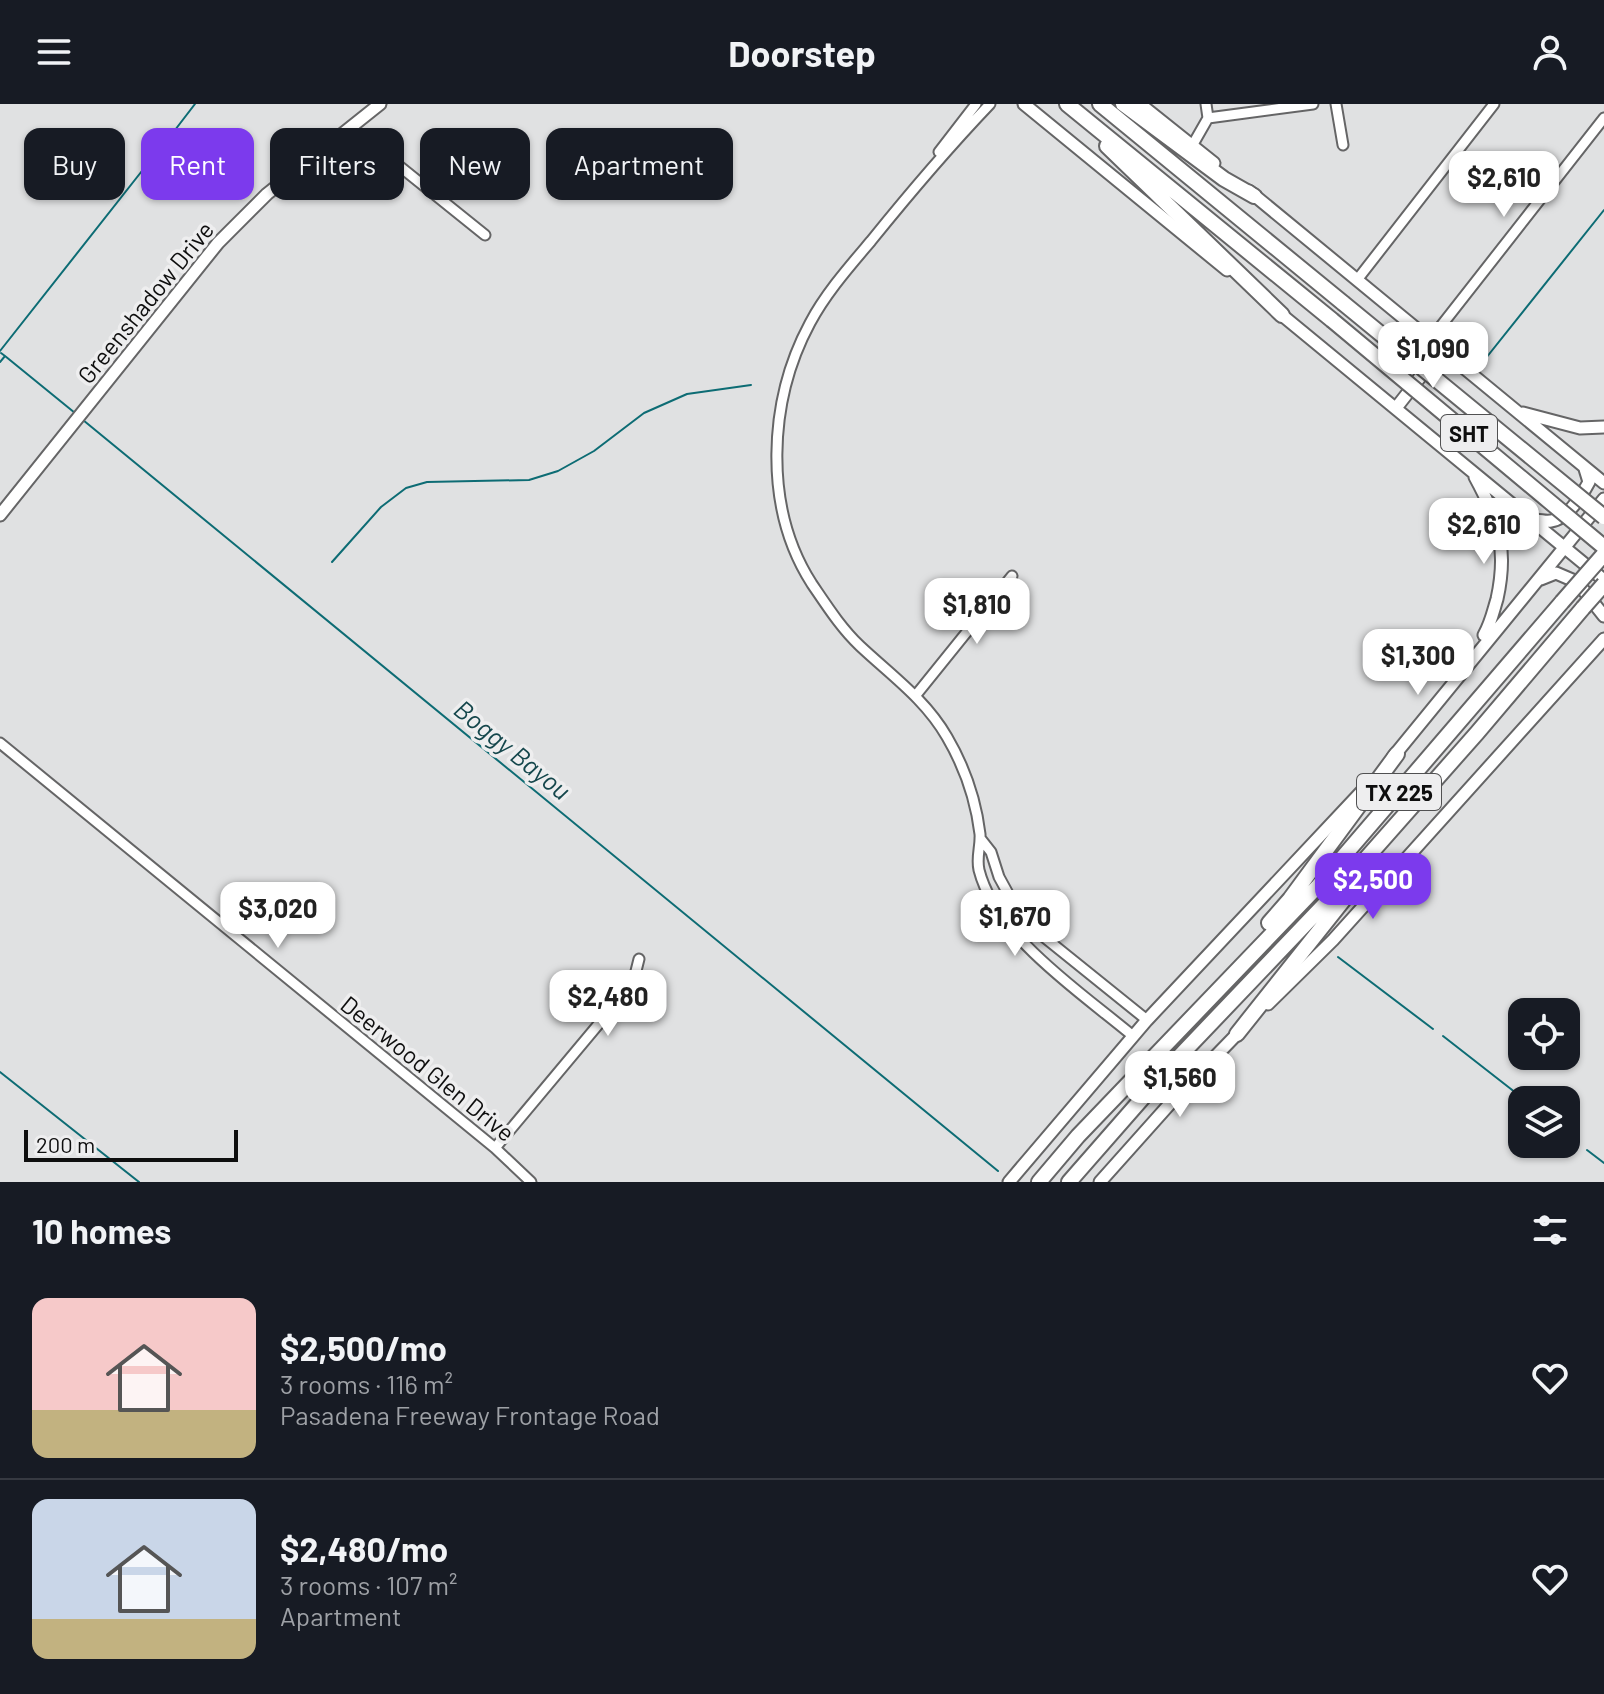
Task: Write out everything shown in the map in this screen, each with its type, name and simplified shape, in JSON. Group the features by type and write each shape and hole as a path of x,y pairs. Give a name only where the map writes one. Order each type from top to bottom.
{"highway":[{"path":"1066,104 1282,315"},
{"name":"SHT","path":"1066,104 1604,547"},
{"name":"SHT","path":"1100,104 1604,517"},
{"path":"1123,104 1224,179 1254,196"},
{"name":"TX 225","path":"1039,1182 1078,1136 1318,886 1604,554"},
{"name":"TX 225","path":"1069,1182 1175,1061 1340,888 1477,733 1604,582"},
{"path":"1237,1034 1477,733"},
{"path":"1230,976 1249,945 1290,899 1397,754"}],"main road":[{"name":"Greenshadow Drive","path":"352,128 380,104"},
{"path":"1024,104 1604,582"},
{"path":"1140,104 1604,483"},
{"name":"Greenshadow Drive","path":"0,515 218,243 270,192"},
{"path":"1396,408 1442,349"},
{"path":"1517,411 1580,428 1604,427"},
{"path":"1530,519 1550,522 1560,519 1580,498 1589,482 1584,466"},
{"path":"1469,663 1491,623 1501,578 1502,555 1499,531 1491,507 1471,470"},
{"path":"1009,1182 1147,1020 1397,754 1604,499"},
{"path":"1531,586 1553,574 1567,576 1586,590 1604,616"},
{"path":"1100,1182 1175,1098 1333,940 1602,642 1604,629"}],"street":[{"path":"976,104 835,284 805,332 785,386 779,421 777,454 785,516 792,543 810,580 834,616 853,638 916,695 946,735 971,794 980,838 977,860 983,883 996,908 1024,944 1133,1036"},
{"path":"899,206 990,104"},
{"path":"1192,146 1208,118 1206,104"},
{"path":"1208,118 1313,104"},
{"path":"1336,104 1343,145"},
{"path":"1357,280 1492,105"},
{"path":"1430,340 1604,118"},
{"path":"404,170 485,235"},
{"path":"916,695 1012,576"},
{"name":"Deerwood Glen Drive","path":"0,743 495,1148 531,1182"},
{"path":"980,838 991,852 999,877 1011,899 1037,932 1147,1020"},
{"path":"1024,944 1037,932"},
{"path":"495,1148 633,983 639,959"}],"waterway":[{"path":"177,128 195,104"},
{"path":"0,351 141,172"},
{"path":"1486,358 1604,210"},
{"name":"Boggy Bayou","path":"0,362 5,356 1,353"},
{"name":"Boggy Bayou","path":"5,356 75,413"},
{"path":"332,562 381,507 406,488 427,482 529,480 558,471 594,451 644,413 687,394 751,385"},
{"name":"Boggy Bayou","path":"83,420 998,1171"},
{"name":"Boggy Bayou","path":"1338,957 1433,1029"},
{"name":"Boggy Bayou","path":"1443,1036 1508,1087"},
{"path":"0,1072 139,1182"},
{"name":"Boggy Bayou","path":"1587,1150 1604,1163"}]}
